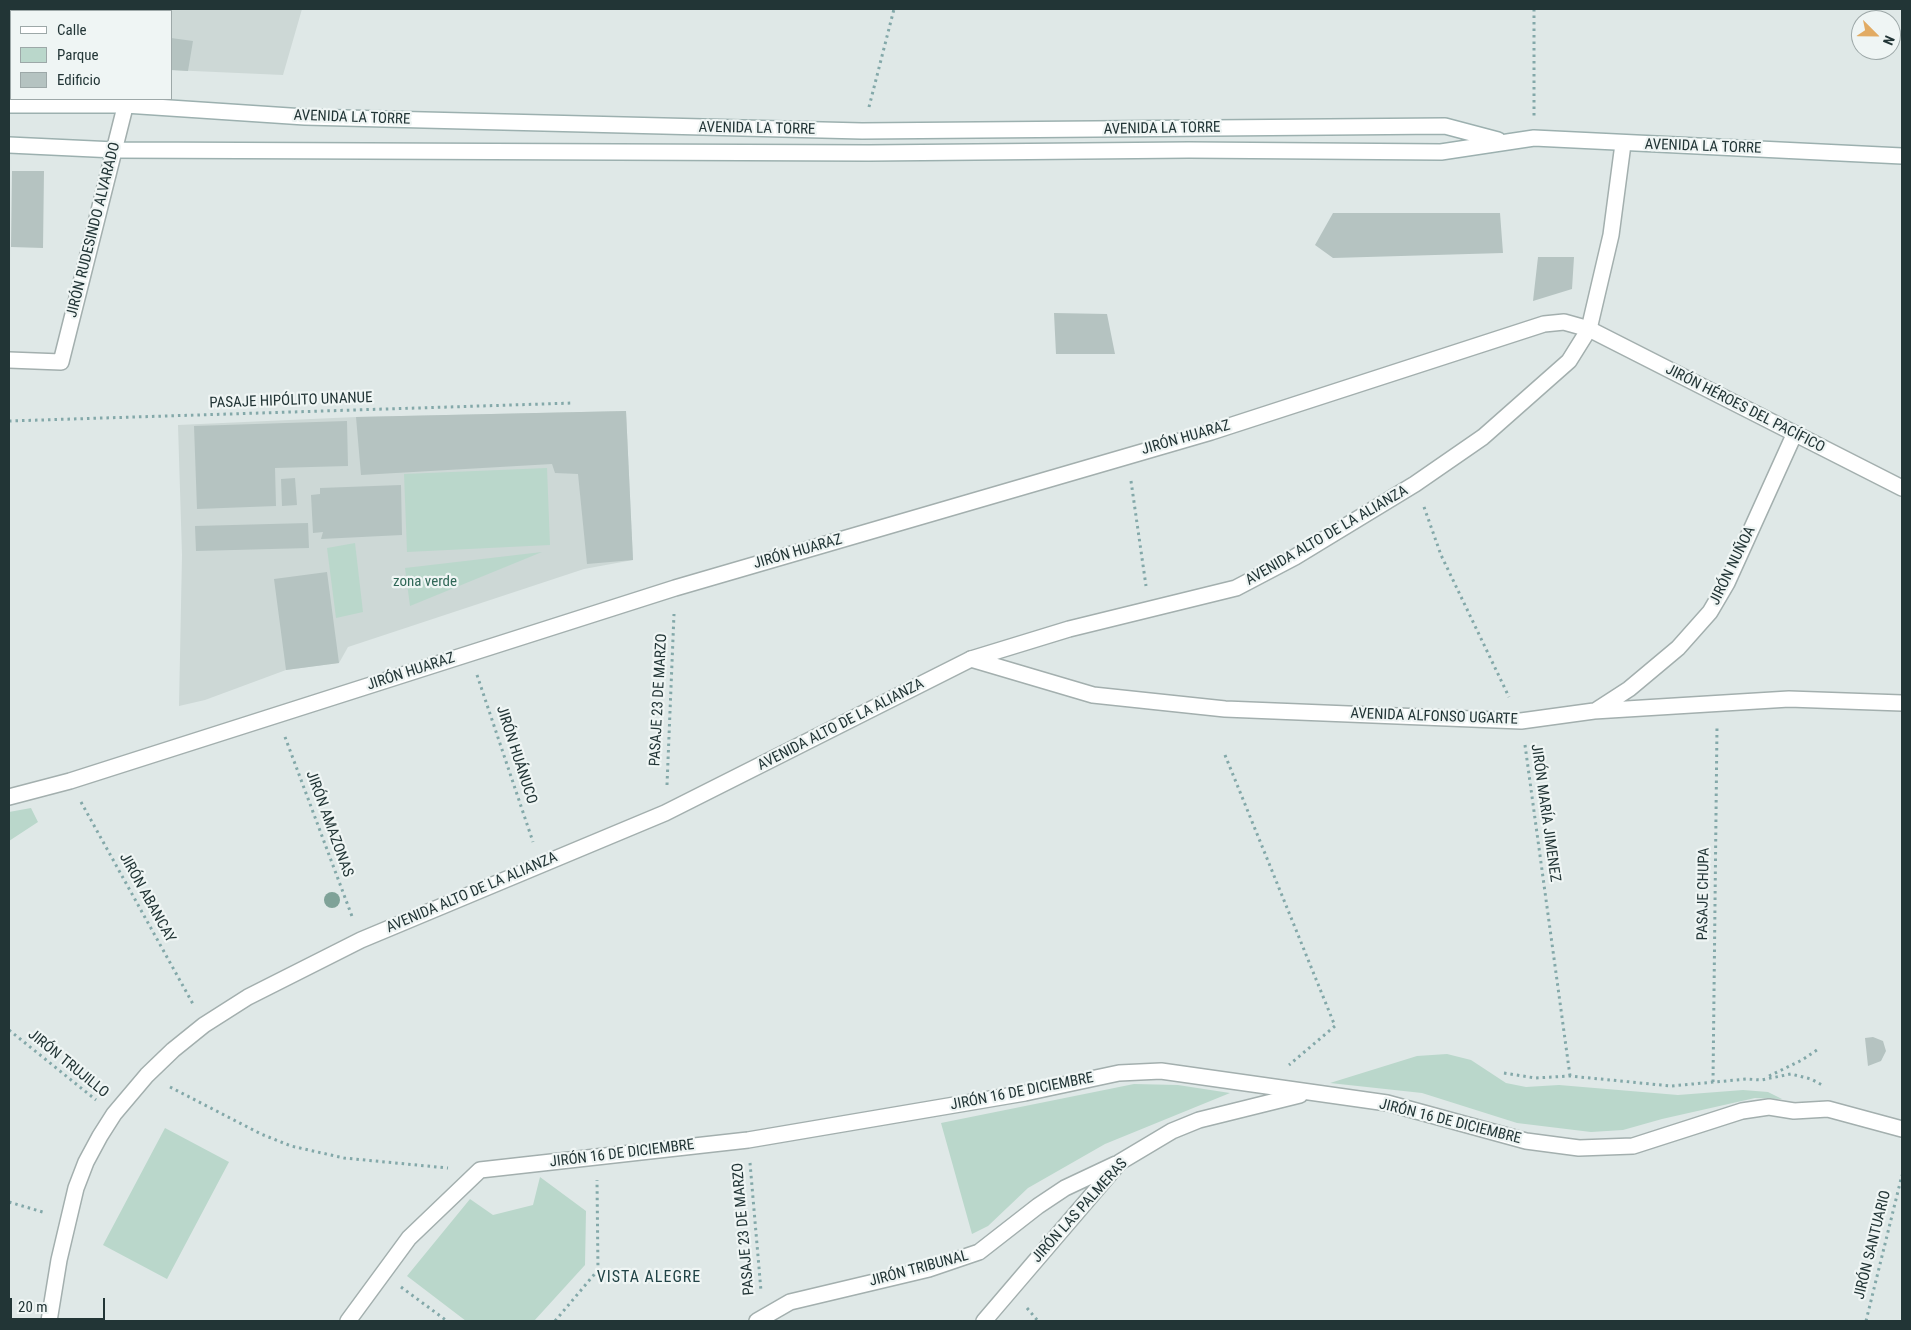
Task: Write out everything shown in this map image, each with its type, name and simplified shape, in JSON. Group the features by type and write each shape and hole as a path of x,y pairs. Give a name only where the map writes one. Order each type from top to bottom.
{"street":[{"name":"AVENIDA LA TORRE","path":"9,104 126,102 305,117 862,131 1445,126 1504,141"},
{"name":"JIRÓN RUDESINDO ALVARADO","path":"9,360 61,362 126,102"},
{"name":"AVENIDA LA TORRE","path":"9,145 114,150 849,153 1189,150 1441,152 1534,138 1622,144 1902,156"},
{"name":"AVENIDA ALTO DE LA ALIANZA","path":"49,1321 68,1220 86,1162 114,1114 147,1075 204,1025 248,997 361,940 665,813 971,659 1069,629 1236,588 1295,557 1416,484 1483,437 1569,360 1589,329 1611,235 1622,144"},
{"name":"JIRÓN HUARAZ","path":"9,796 70,782 675,588 1211,432 1521,330 1544,324 1564,322 1589,329"},
{"name":"JIRÓN HÉROES DEL PACÍFICO","path":"1589,329 1794,435 1902,488"},
{"name":"JIRÓN NUÑOA","path":"1594,711 1629,689 1678,648 1710,612 1727,583 1794,435"},
{"name":"AVENIDA ALFONSO UGARTE","path":"971,659 1093,696 1225,709 1521,720 1594,711 1717,706 1789,700 1902,703"},
{"name":"JIRÓN 16 DE DICIEMBRE","path":"480,1170 748,1140 1025,1093 1119,1073 1161,1071 1309,1094 1388,1103 1544,1145 1579,1148 1633,1146 1757,1108 1768,1107 1794,1111 1828,1110 1902,1128"},
{"name":"JIRÓN LAS PALMERAS","path":"984,1321 1120,1162 1172,1131 1199,1120 1309,1094"},
{"name":"JIRÓN TRIBUNAL","path":"760,1319 790,1302 929,1269 979,1252 1038,1206 1065,1188 1120,1162"},
{"path":"348,1321 382,1273 429,1216 480,1170"}],"path":[{"path":"862,131 894,9"},
{"path":"1534,9 1534,138"},
{"name":"PASAJE HIPÓLITO UNANUE","path":"9,421 574,403"},
{"path":"1128,455 1150,610"},
{"name":"JIRÓN MARÍA JIMENEZ","path":"1416,484 1441,556 1491,664 1521,720 1570,1076"},
{"name":"PASAJE 23 DE MARZO","path":"665,813 675,588"},
{"name":"JIRÓN HUÁNUCO","path":"470,653 540,864"},
{"name":"PASAJE CHUPA","path":"1713,1082 1717,706"},
{"name":"JIRÓN AMAZONAS","path":"277,715 361,940"},
{"path":"1226,755 1335,1026 1264,1086"},
{"name":"JIRÓN ABANCAY","path":"70,782 204,1025"},
{"name":"JIRÓN TRUJILLO","path":"9,1030 114,1114"},
{"path":"1761,1080 1802,1060 1820,1048"},
{"path":"1504,1073 1535,1078 1570,1076 1671,1086 1747,1078 1761,1080 1791,1074 1811,1079 1821,1084 1828,1110"},
{"path":"147,1075 261,1134 291,1146 344,1158 480,1170"},
{"name":"PASAJE 23 DE MARZO","path":"748,1140 760,1319"},
{"path":"555,1321 598,1270 596,1157"},
{"name":"JIRÓN SANTUARIO","path":"1866,1321 1902,1175"},
{"path":"9,1202 68,1220"},
{"path":"382,1273 447,1321"}],"shaded area":[{"path":"302,9 283,75 172,70 172,10 164,10"},
{"path":"626,411 633,560 584,569 348,647 339,663 286,670 205,700 179,706 182,555 178,425 356,417"}],"green space":[{"path":"547,468 550,545 407,552 404,474"},
{"path":"355,543 363,612 336,618 327,548"},
{"name":"zona verde","path":"542,552 410,606 405,568"},
{"path":"31,808 38,822 9,841 9,812"},
{"path":"1447,1054 1471,1060 1506,1083 1526,1087 1559,1085 1678,1095 1743,1090 1768,1092 1782,1099 1755,1098 1662,1119 1623,1130 1591,1132 1517,1123 1422,1093 1330,1083 1417,1056"},
{"path":"1134,1084 1178,1085 1230,1093 1105,1144 1028,1188 988,1226 972,1234 941,1123"},
{"path":"165,1128 229,1162 167,1279 103,1245"},
{"path":"540,1177 586,1211 585,1265 534,1321 466,1321 407,1276 470,1199 493,1215 533,1205"}],"building":[{"path":"172,38 193,41 188,71 172,70"},
{"path":"12,171 44,171 43,248 11,247"},
{"path":"1333,213 1500,213 1503,253 1333,258 1315,245"},
{"path":"1538,257 1574,257 1572,289 1533,301"},
{"path":"1054,313 1107,314 1115,354 1056,354"},
{"path":"626,411 633,560 587,564 578,474 555,473 552,464 361,475 356,417"},
{"path":"347,421 348,466 275,468 276,506 197,509 194,426"},
{"path":"295,478 297,505 282,506 281,479"},
{"path":"401,485 402,535 321,539 323,532 313,533 311,495 320,494 320,488"},
{"path":"308,523 309,548 196,551 195,526"},
{"path":"327,572 339,663 286,670 274,579"},
{"path":"1873,1037 1883,1041 1886,1051 1881,1061 1868,1066 1865,1038"}],"district":[{"name":"VISTA ALEGRE","path":"649,1278"}]}
